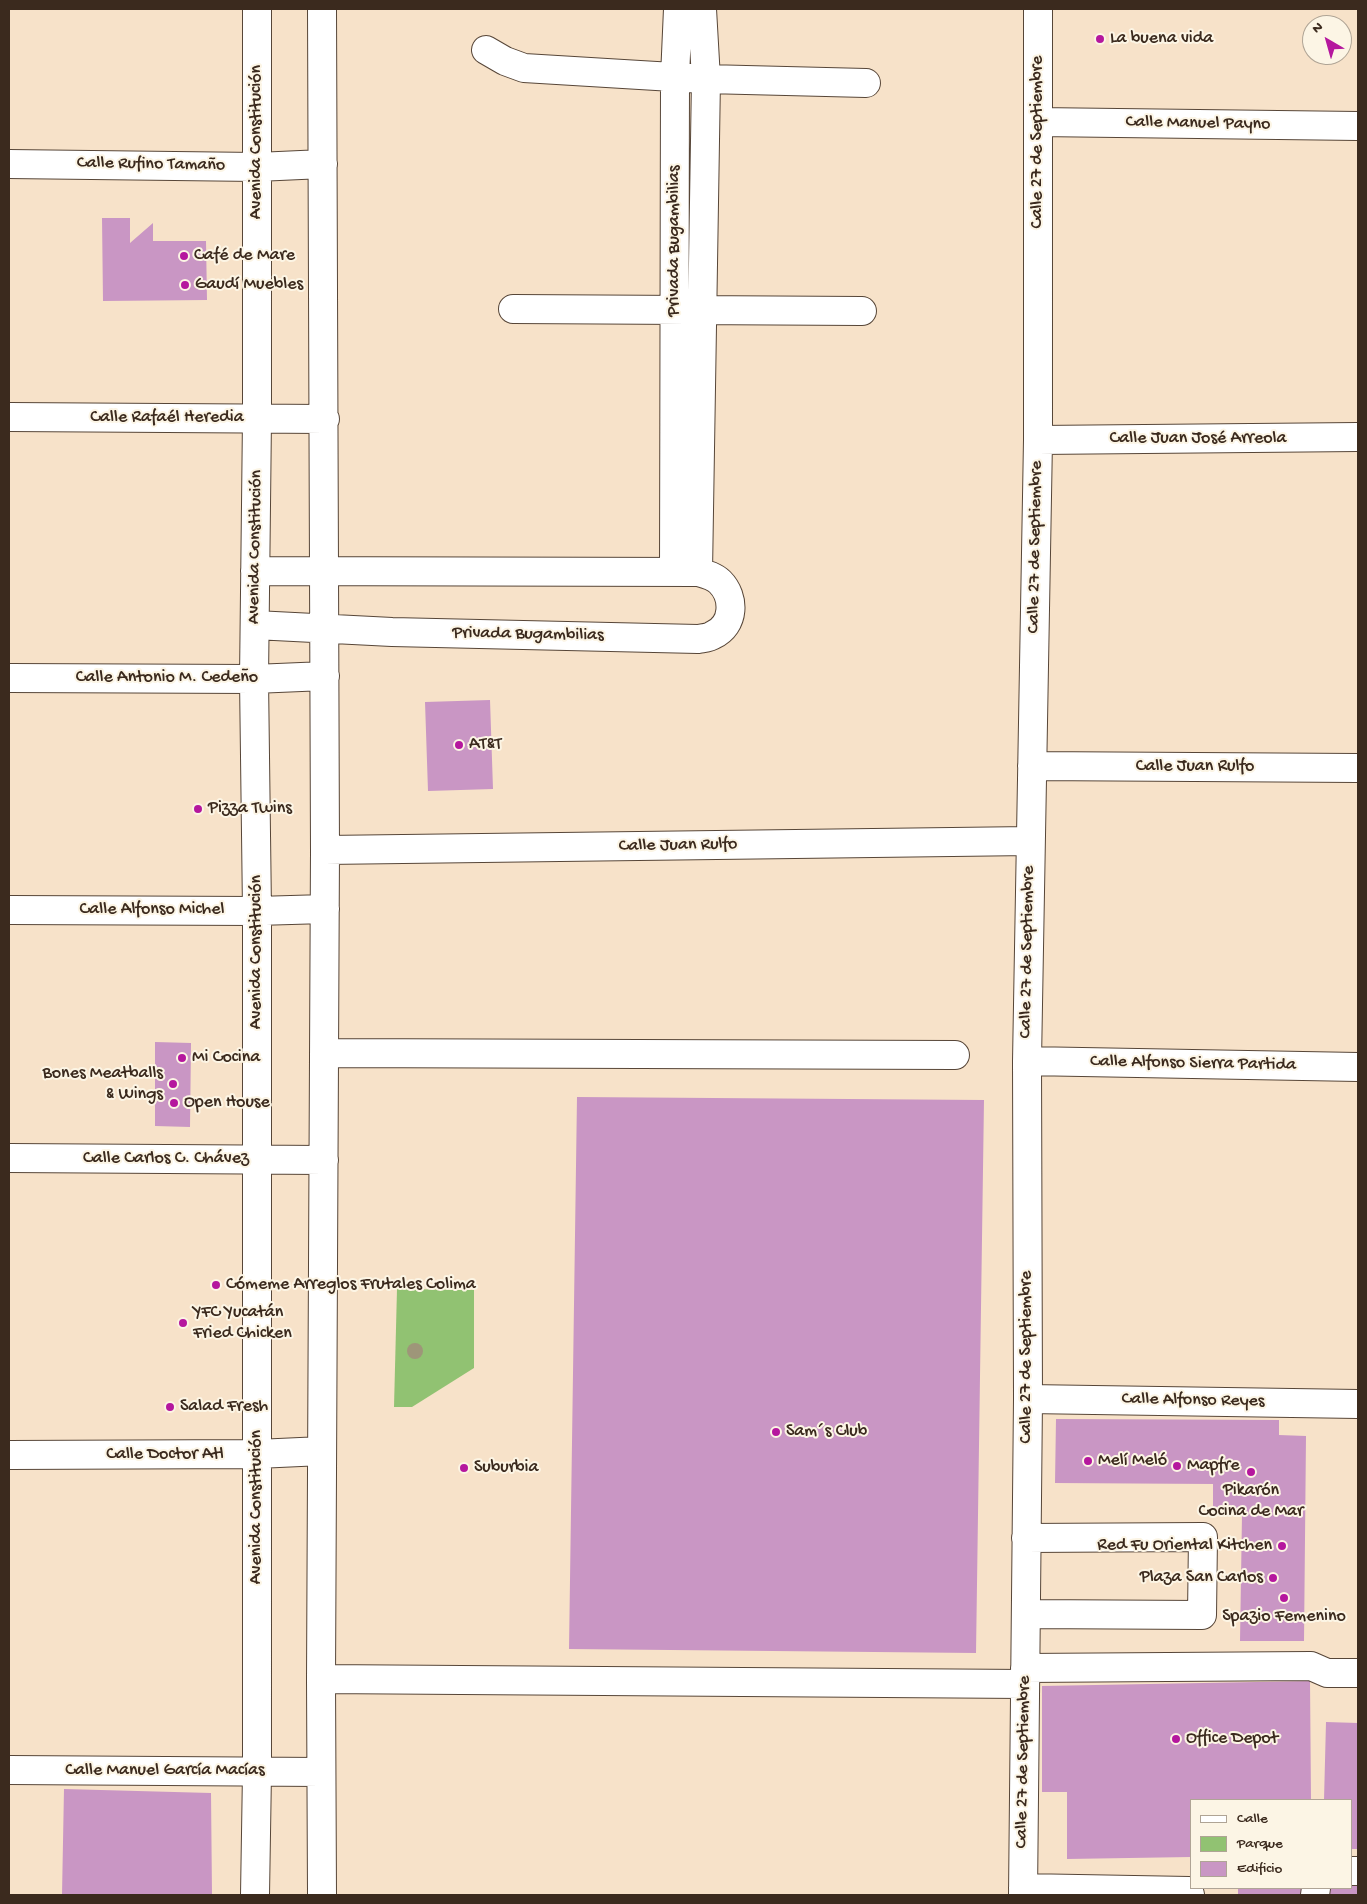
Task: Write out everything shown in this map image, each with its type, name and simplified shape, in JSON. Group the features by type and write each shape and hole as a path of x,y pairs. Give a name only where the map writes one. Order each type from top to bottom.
{"street":[{"name":"Avenida Constitución","path":"254,1895 257,1772 257,911 254,678 257,418 257,9"},
{"path":"322,9 326,571 324,676 326,850 321,1679 322,1895"},
{"name":"Privada Bugambilias","path":"678,9 675,77 675,309 688,473"},
{"name":"Privada Bugambilias","path":"686,571 688,473 703,310 706,80 702,9"},
{"name":"Calle 27 de Septiembre","path":"1023,1892 1028,1398 1027,1061 1038,440 1038,9"},
{"path":"486,50 505,61 524,68 706,80 866,83"},
{"name":"Calle Manuel Payno","path":"1038,122 1358,126"},
{"name":"Calle Rufino Tamaño","path":"9,164 257,167 323,164"},
{"path":"513,309 862,311"},
{"name":"Calle Rafaél Heredia","path":"9,418 325,419"},
{"name":"Calle Juan José Arreola","path":"1038,440 1358,437"},
{"name":"Privada Bugambilias","path":"255,570 686,571 718,580 728,591 731,610 728,620 722,629 713,636 698,640 392,632 255,625"},
{"name":"Calle Antonio M. Cedeño","path":"9,678 254,678 324,676"},
{"name":"Calle Juan Rulfo","path":"1032,766 1358,768"},
{"name":"Calle Juan Rulfo","path":"326,850 1030,841"},
{"name":"Calle Alfonso Michel","path":"9,910 257,911 325,909"},
{"path":"325,1053 955,1055"},
{"name":"Calle Alfonso Sierra Partida","path":"1027,1061 1358,1067"},
{"name":"Calle Carlos C. Chávez","path":"9,1158 324,1160"},
{"name":"Calle Alfonso Reyes","path":"1028,1398 1358,1404"},
{"name":"Calle Doctor Atl","path":"9,1455 257,1454 322,1451"},
{"path":"1026,1538 1203,1537 1202,1615 1026,1614"},
{"path":"321,1679 1025,1676 1311,1666 1327,1672 1358,1673"},
{"name":"Calle Manuel García Macías","path":"9,1770 321,1772"},
{"path":"1023,1892 1190,1891 1190,1895"}],"green space":[{"path":"397,1289 474,1290 474,1368 412,1407 394,1407"}],"building":[{"path":"102,218 130,218 130,243 153,223 153,241 206,241 207,300 103,301"},
{"name":"AT&T","path":"490,700 493,789 428,791 425,702"},
{"path":"155,1042 191,1043 190,1127 155,1126"},
{"name":"Sam´s Club","path":"577,1097 984,1100 976,1653 569,1649"},
{"name":"Plaza San Carlos","path":"1056,1419 1279,1420 1279,1435 1306,1436 1304,1641 1240,1641 1242,1515 1213,1515 1213,1484 1055,1483"},
{"name":"Office Depot","path":"1310,1681 1311,1799 1190,1799 1190,1857 1067,1859 1067,1792 1042,1792 1042,1686"},
{"path":"1326,1722 1358,1723 1358,1849 1352,1849 1352,1799 1324,1799"},
{"path":"64,1789 211,1793 212,1895 62,1895"},
{"path":"1352,1882 1358,1882 1358,1895 1326,1895 1326,1889 1352,1889"},
{"path":"1238,1889 1307,1889 1307,1895 1238,1895"}],"place":[{"name":"La buena vida","path":"1100,39"},
{"name":"Café de Mare","path":"184,256"},
{"name":"Gaudí Muebles","path":"185,285"},
{"name":"AT&T","path":"459,745"},
{"name":"Pizza Twins","path":"198,809"},
{"name":"Mi Cocina","path":"182,1058"},
{"name":"Bones Meatballs & Wings","path":"173,1084"},
{"name":"Open House","path":"174,1103"},
{"name":"Cómeme Arreglos Frutales Colima","path":"216,1285"},
{"name":"YFC Yucatán Fried Chicken","path":"183,1323"},
{"name":"Salad Fresh","path":"170,1407"},
{"name":"Sam´s Club","path":"776,1432"},
{"name":"Melí Meló","path":"1088,1461"},
{"name":"Mapfre","path":"1177,1466"},
{"name":"Suburbia","path":"464,1468"},
{"name":"Pikarón Cocina de Mar","path":"1251,1472"},
{"name":"Red Fu Oriental Kitchen","path":"1282,1546"},
{"name":"Plaza San Carlos","path":"1273,1578"},
{"name":"Spazio Femenino","path":"1284,1598"},
{"name":"Office Depot","path":"1176,1739"}]}
